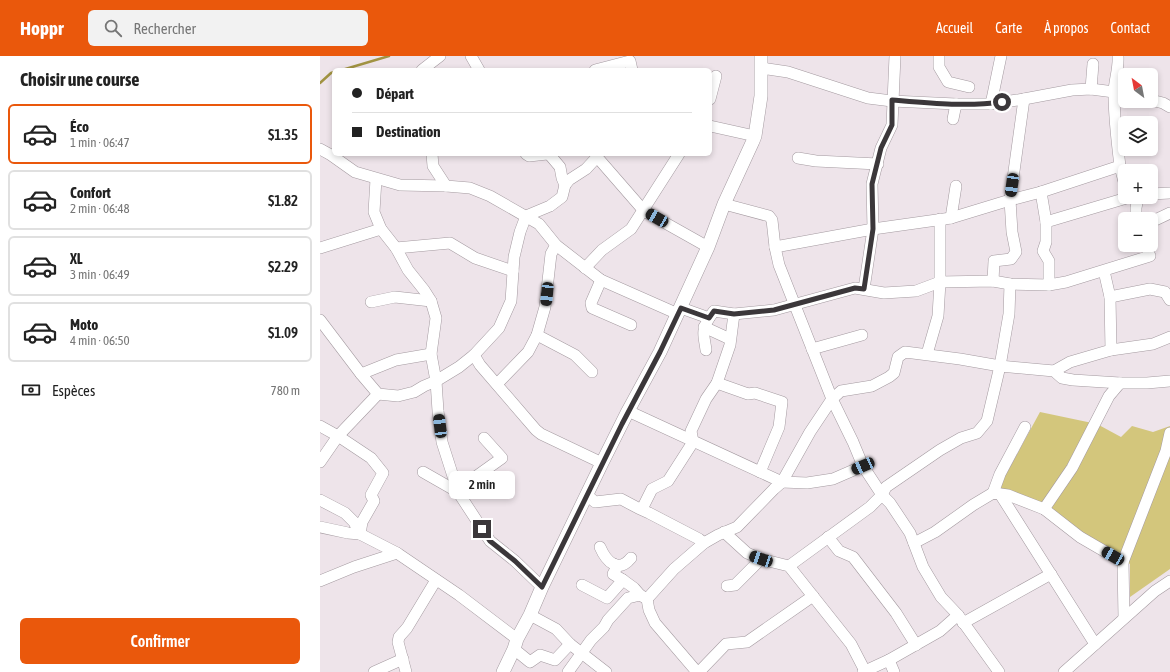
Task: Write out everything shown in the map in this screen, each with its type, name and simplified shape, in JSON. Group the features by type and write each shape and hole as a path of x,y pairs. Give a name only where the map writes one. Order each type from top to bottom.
{"main road":[{"path":"503,672 542,587 628,411 660,352 708,247 724,204 755,136 761,96 761,62"}],"street":[{"path":"425,68 440,56"},
{"path":"471,56 478,68"},
{"path":"864,289 873,229 872,184 881,148 892,125 895,56"},
{"path":"939,56 939,67 948,82 969,87"},
{"path":"991,104 1001,56"},
{"path":"1118,56 1119,68"},
{"path":"761,62 868,98 956,104 991,104 1072,90 1091,89 1118,93"},
{"path":"1091,89 1093,64"},
{"path":"609,68 631,65"},
{"path":"712,91 716,76"},
{"path":"993,281 994,260 1011,259 1016,252 1012,232 1010,200 1024,99"},
{"path":"1158,102 1170,107"},
{"path":"953,119 956,104"},
{"path":"1118,107 1115,127 1120,164"},
{"path":"712,126 755,136"},
{"path":"320,149 332,152"},
{"path":"337,156 355,172 400,186 446,186 470,188 490,196 539,224 556,245 601,280 706,322 730,339"},
{"path":"432,156 433,166 446,186"},
{"path":"550,156 560,166 565,185"},
{"path":"320,320 360,374 378,394 398,396 414,392 436,381 459,367 474,355 500,328 511,301 514,257 520,232 526,216 550,206 562,197 565,185 569,180 586,169 596,156"},
{"path":"598,156 644,211 708,247"},
{"path":"585,268 602,250 631,229 644,211 678,156"},
{"path":"798,158 816,161 878,164"},
{"path":"775,247 873,229 946,218 1041,192 1118,167"},
{"path":"376,179 374,212 381,229 396,248 408,270 431,301 436,318 431,354 436,381 442,442 458,492 490,541 515,561 542,587"},
{"path":"927,354 938,316 946,218 956,186"},
{"path":"1041,192 1046,222 1046,242 1043,251 1048,261 1049,285"},
{"path":"1158,194 1170,193"},
{"path":"1046,222 1118,201"},
{"path":"724,204 769,216 772,220 775,247 779,264 832,399 863,466 910,533 923,567 941,597 961,619 999,672"},
{"path":"1158,219 1170,213"},
{"path":"320,248 381,229"},
{"path":"396,248 450,243 474,258 513,271"},
{"path":"497,384 528,352 537,335 545,307 551,254 556,245"},
{"path":"706,350 703,333 706,322 714,311 734,314 774,310 855,288 884,293 916,291 940,282 993,281 1010,284 1049,285 1066,282 1150,256 1148,252"},
{"path":"1104,271 1110,297 1110,350"},
{"path":"601,280 591,304 592,308 631,325"},
{"path":"789,566 870,507 882,495 886,487 940,450 961,438 977,433 987,420 1000,366 1008,314 1010,284"},
{"path":"1110,297 1150,289 1165,292 1170,300"},
{"path":"371,302 395,298 431,301"},
{"path":"642,509 652,489 668,481 693,442 691,431 706,399 717,383 730,345 734,314"},
{"path":"537,335 575,355 592,372"},
{"path":"812,349 862,335"},
{"path":"568,672 591,640 628,598 644,597 704,543 737,527 782,482 810,432 832,399 841,391 872,386 889,377 894,373 898,357 905,352 927,354 1000,366 1054,371 1070,362 1110,350 1154,344 1170,337"},
{"path":"360,374 396,360 431,354"},
{"path":"474,355 480,365 536,430 541,434 602,464"},
{"path":"1054,371 1062,378 1073,380 1120,383 1170,381"},
{"path":"717,383 748,394 755,393 782,402 780,427 760,472"},
{"path":"1044,510 1072,468 1110,396 1120,383"},
{"path":"320,462 338,436 378,394"},
{"path":"628,411 782,482 807,483 833,479 863,466"},
{"path":"320,426 338,436 370,458 382,473 371,496 374,501 362,522 360,534"},
{"path":"1025,427 1000,474 996,493 1096,644"},
{"path":"1124,618 1123,562 1166,451 1170,433"},
{"path":"458,492 467,483 502,458 484,438"},
{"path":"423,472 458,492"},
{"path":"914,543 935,532 973,505 996,493 1021,500 1044,510 1080,537 1123,562"},
{"path":"587,495 595,502 621,499 704,543"},
{"path":"320,500 345,513 354,522 360,534"},
{"path":"320,527 360,534 397,553 459,595 515,644 530,662 540,655 555,660 570,644"},
{"path":"724,532 747,553 761,559 789,566 851,644 864,672 916,646 961,619 1051,574"},
{"path":"828,537 839,551 853,557 896,613 916,646"},
{"path":"600,547 603,555 608,561 614,564 624,564 631,558"},
{"path":"320,581 354,567 397,553"},
{"path":"727,586 735,585 761,559"},
{"path":"614,564 617,567 613,574 634,588 644,597 655,623 698,672 726,644 747,642 813,596"},
{"path":"406,672 398,642 399,637 407,628 436,580"},
{"path":"582,585 607,598 623,580"},
{"path":"1064,672 1124,618 1170,581"},
{"path":"530,615 556,629 570,644 606,672"},
{"path":"374,672 403,659"},
{"path":"889,660 894,672"}],"shaded area":[{"path":"1040,412 1097,424 1121,437 1132,426 1153,432 1170,426 1170,569 1130,597 1130,564 1043,509 997,491"}],"waterway":[{"path":"349,68 389,56"},
{"path":"320,83 332,73"}],"route":[{"path":"482,529 490,541 515,561 542,587 628,411 660,352 681,308 709,318 714,311 734,314 774,310 855,288 864,289 873,229 872,184 881,148 892,125 892,100 956,104 991,104 1002,102"}]}
